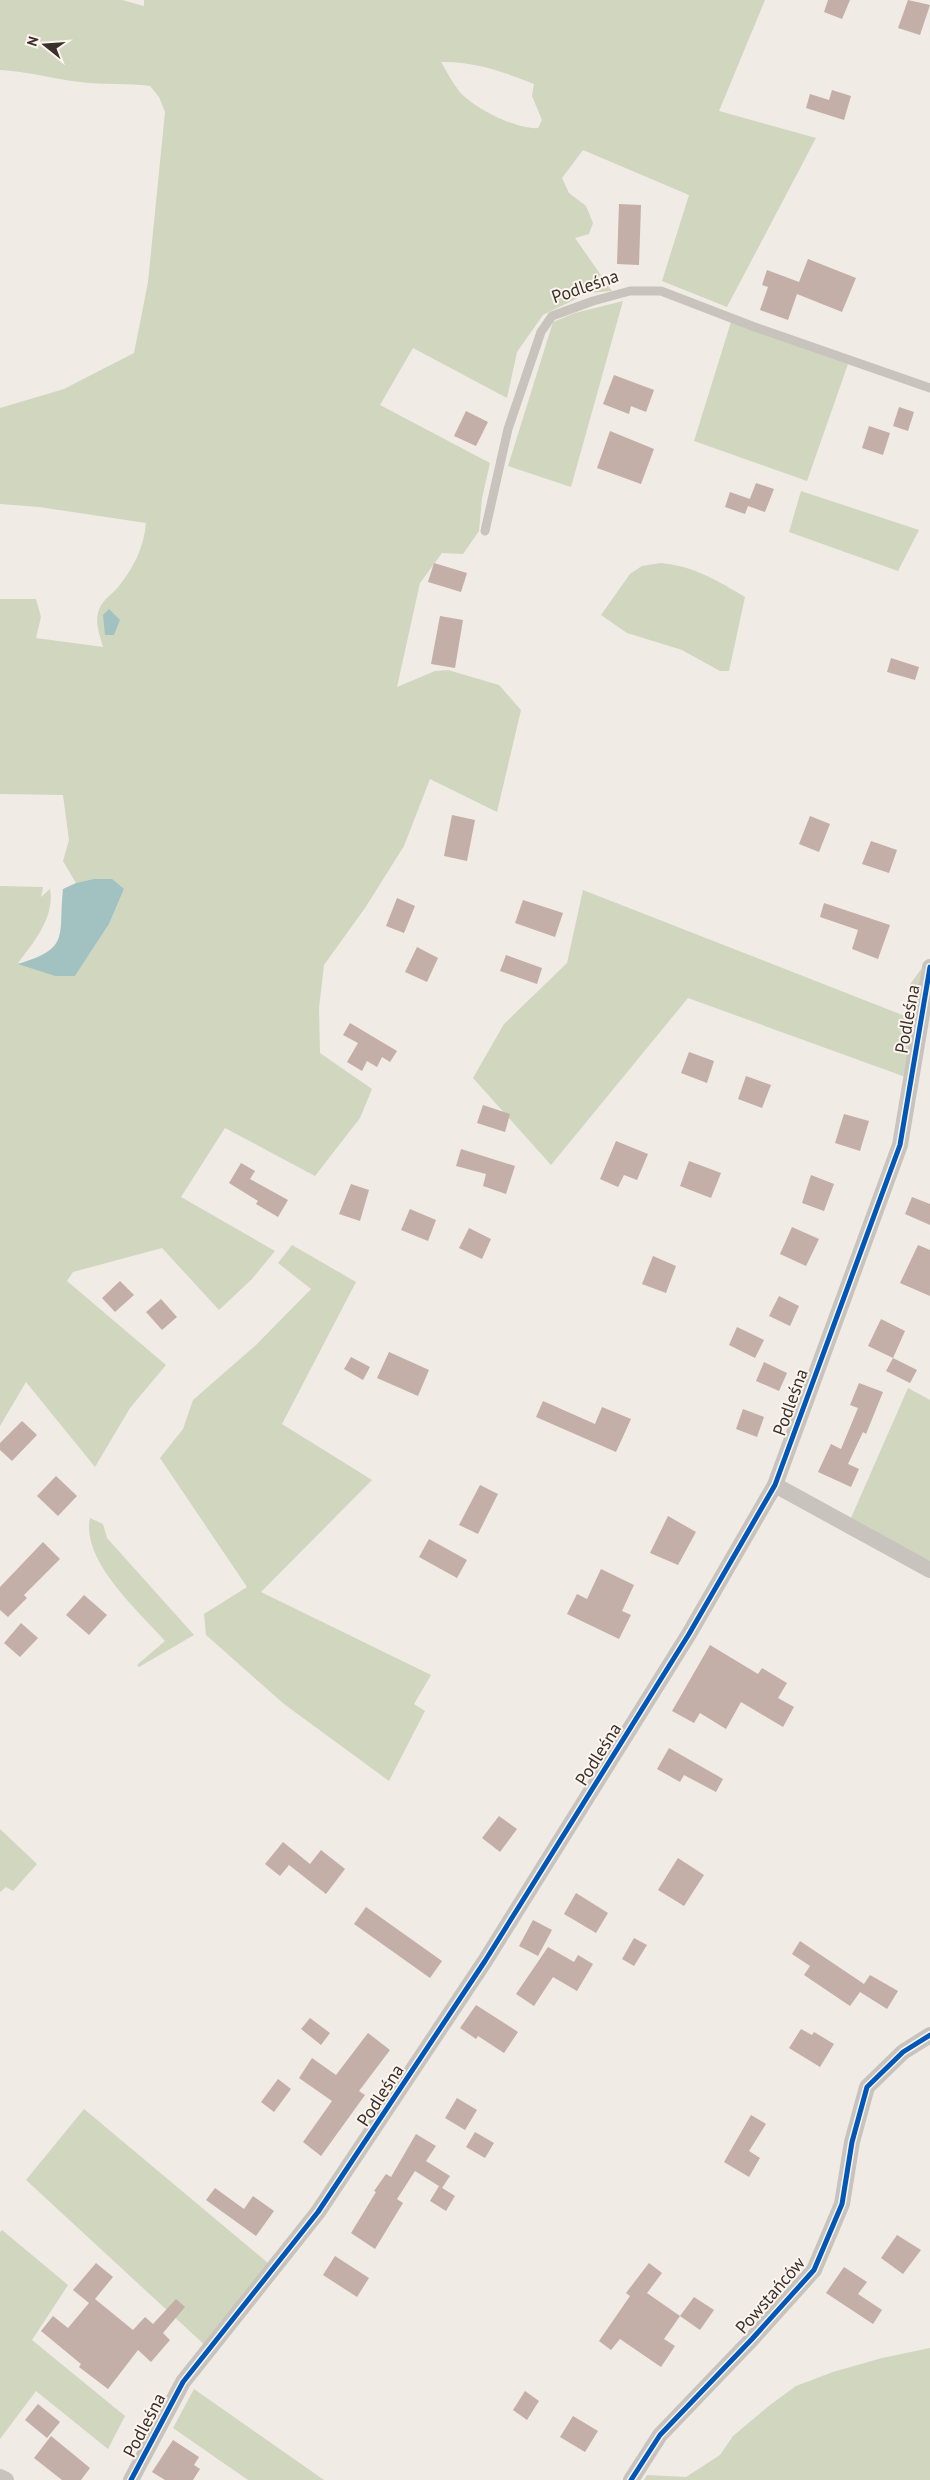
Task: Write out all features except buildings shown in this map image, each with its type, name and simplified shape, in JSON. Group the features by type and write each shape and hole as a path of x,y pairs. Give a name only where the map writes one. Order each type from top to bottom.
{"street":[{"name":"Podleśna","path":"131,2480 183,2382 318,2212 485,1960 689,1634 774,1485 900,1145 930,967"},
{"path":"774,1485 930,1570"},
{"name":"Powstańców","path":"631,2480 660,2435 752,2339 814,2270 842,2204 852,2142 867,2087 903,2052 930,2035"},
{"path":"0,2476 6,2480"}],"lane":[{"name":"Podleśna","path":"484,531 508,429 541,332 552,316 593,301 630,290 661,291 752,326 930,388"}],"green space":[{"path":"0,0 122,0 144,6 144,0 765,0 719,111 816,138 727,307 662,281 689,195 583,150 562,178 569,193 586,206 593,223 589,234 575,238 612,291 588,293 543,315 517,352 507,398 413,348 380,405 490,463 482,498 479,531 463,554 442,553 420,583 397,687 435,671 448,670 499,685 521,710 497,812 430,779 404,846 365,908 324,965 319,1008 320,1053 372,1089 360,1118 315,1176 225,1128 181,1197 275,1251 252,1279 219,1310 162,1248 73,1272 67,1281 166,1365 130,1408 95,1467 26,1382 0,1426 0,886 43,887 41,897 50,889 49,909 42,929 18,963 56,976 75,976 109,924 124,889 93,879 76,883 63,861 69,840 63,795 0,794 0,599 36,599 41,617 36,638 103,647 97,626 99,608 119,586 134,564 141,548 146,523 39,507 0,504 0,408 64,389 134,353 148,282 165,112 159,97 150,86 80,82 0,70","holes":["441,62 489,68 534,84 532,96 542,120 538,128 529,128 507,122 485,111 466,98 456,88"]},
{"path":"623,301 571,487 508,466 553,322 575,313"},
{"path":"731,322 848,364 807,481 694,441"},
{"path":"801,491 919,530 898,571 789,532"},
{"path":"661,563 695,571 745,597 729,671 720,671 682,650 627,633 601,615 630,574 642,566"},
{"path":"583,890 905,1016 909,986 921,969 920,1025 911,1079 688,998 551,1165 473,1078 504,1024 567,963"},
{"path":"292,1245 356,1282 282,1424 372,1480 261,1592 431,1675 414,1704 425,1711 389,1781 284,1704 206,1635 204,1614 247,1587 160,1458 183,1429 193,1400 256,1345 311,1289 278,1263"},
{"path":"908,1388 930,1400 930,1569 851,1518"},
{"path":"90,1518 103,1524 107,1538 194,1635 139,1667 137,1665 165,1641 127,1600 103,1568 94,1551 90,1534"},
{"path":"0,1829 37,1864 13,1891 6,1887 0,1892"},
{"path":"84,2109 274,2268 209,2349 26,2180"},
{"path":"2,2230 68,2285 32,2340 125,2416 108,2449 36,2391 0,2439 0,2232"},
{"path":"930,2348 930,2480 644,2480 647,2475 686,2477 720,2455 733,2436 796,2386 833,2372 882,2358"},
{"path":"194,2389 324,2480 248,2480 173,2428"}],"water":[{"path":"109,609 120,620 114,635 105,635 103,615"},
{"path":"93,879 112,879 124,889 109,924 75,976 55,976 18,964 47,952 54,946 61,930 63,889 76,883"}],"cycle path":[{"path":"131,2480 183,2382 318,2212 485,1961 689,1634 775,1485 900,1145 930,967"},
{"path":"631,2480 660,2435 752,2339 814,2270 842,2204 852,2142 867,2087 903,2052 930,2035"}]}
